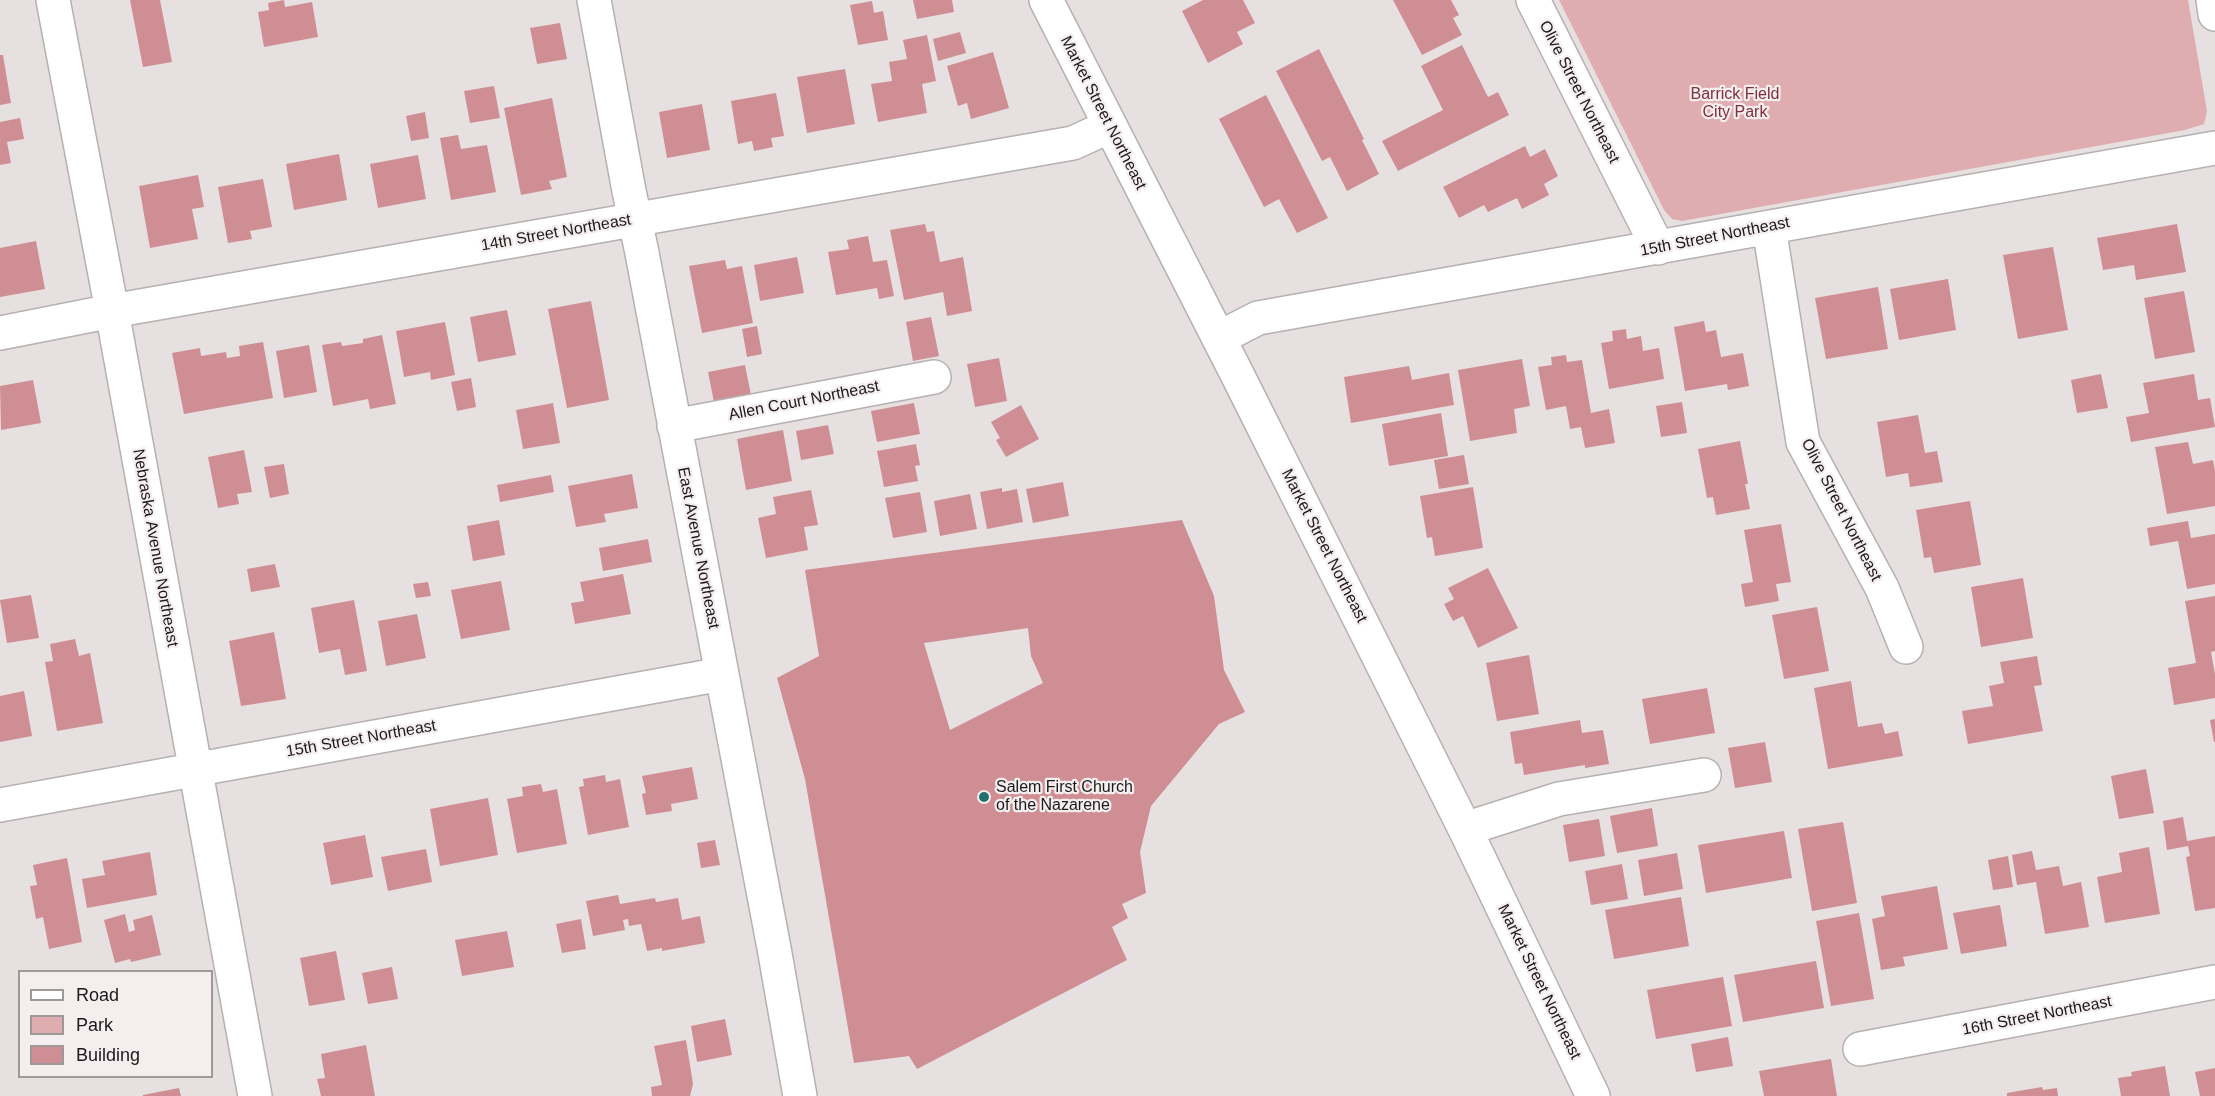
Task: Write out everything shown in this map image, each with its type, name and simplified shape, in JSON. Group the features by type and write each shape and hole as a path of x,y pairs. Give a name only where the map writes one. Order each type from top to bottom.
{"street":[{"name":"Nebraska Avenue Northeast","path":"53,0 255,1096"},
{"name":"East Avenue Northeast","path":"594,0 772,937 800,1096"},
{"name":"Market Street Northeast","path":"1046,0 1466,829 1589,1095"},
{"name":"Olive Street Northeast","path":"1533,0 1658,248"},
{"path":"2212,0 2215,14"},
{"name":"14th Street Northeast","path":"0,333 112,311 1073,143 1110,126"},
{"name":"15th Street Northeast","path":"1219,338 1258,318 2215,148"},
{"name":"Olive Street Northeast","path":"1769,227 1803,442 1882,588 1906,647"},
{"name":"Allen Court Northeast","path":"674,426 934,377"},
{"name":"15th Street Northeast","path":"0,805 722,674"},
{"path":"1466,829 1559,799 1704,775"},
{"name":"16th Street Northeast","path":"1860,1049 2215,982"}],"green space":[{"name":"Barrick Field City Park","path":"1559,0 2188,0 2207,111 2204,124 2185,130 1682,221 1672,219 1664,210"}],"building":[{"path":"130,0 160,0 172,62 143,67"},
{"path":"284,0 285,7 312,2 318,37 264,47 258,12 269,10 268,3"},
{"path":"913,0 952,0 954,12 917,19"},
{"path":"1203,0 1243,0 1255,23 1237,32 1243,44 1208,63 1182,11"},
{"path":"1393,0 1451,0 1459,15 1453,18 1462,35 1422,55"},
{"path":"872,1 874,13 883,11 888,40 858,45 850,5"},
{"path":"560,23 567,59 537,64 530,28"},
{"path":"960,32 966,53 938,61 933,39"},
{"path":"927,35 936,81 922,84 927,113 878,122 871,84 892,81 889,62 907,59 903,40"},
{"path":"1462,45 1488,97 1498,92 1509,115 1398,171 1382,141 1443,110 1421,66"},
{"path":"1319,49 1379,174 1347,191 1330,157 1322,161 1276,71"},
{"path":"993,52 1009,108 971,119 967,103 958,106 947,66"},
{"path":"0,55 3,55 11,103 0,105"},
{"path":"845,69 855,124 807,133 797,77"},
{"path":"494,86 500,118 470,123 464,91"},
{"path":"776,93 784,136 771,138 773,147 754,151 752,141 738,144 731,101"},
{"path":"1266,95 1328,218 1297,233 1279,199 1264,207 1219,119"},
{"path":"552,98 567,177 549,181 552,189 521,195 504,108"},
{"path":"702,104 710,150 667,158 659,112"},
{"path":"425,112 429,138 411,141 406,116"},
{"path":"20,118 24,139 7,142 11,163 0,165 0,122"},
{"path":"458,135 461,149 487,145 496,192 451,200 440,138"},
{"path":"1525,146 1530,157 1545,149 1558,176 1544,184 1549,195 1522,209 1517,198 1488,212 1484,205 1459,218 1443,187"},
{"path":"339,154 347,200 294,210 286,164"},
{"path":"418,155 426,199 378,208 370,164"},
{"path":"198,175 204,207 192,209 198,239 150,248 139,186"},
{"path":"263,179 272,227 250,231 252,239 228,243 218,187"},
{"path":"925,224 927,232 934,231 940,262 963,257 972,311 947,316 943,292 904,300 890,230"},
{"path":"2177,224 2186,272 2136,280 2134,265 2103,270 2097,238"},
{"path":"868,236 873,262 887,260 894,296 879,299 877,288 836,295 828,252 849,249 847,240"},
{"path":"36,241 45,289 0,297 0,248"},
{"path":"2053,247 2068,330 2018,339 2003,255"},
{"path":"797,257 804,293 760,301 754,265"},
{"path":"725,260 727,269 742,266 753,323 702,333 689,266"},
{"path":"1948,279 1956,330 1899,340 1890,289"},
{"path":"1878,287 1888,349 1826,359 1815,298"},
{"path":"2184,291 2195,352 2155,359 2144,298"},
{"path":"591,301 609,400 567,408 548,309"},
{"path":"507,310 516,355 478,362 470,317"},
{"path":"931,317 939,356 913,361 906,322"},
{"path":"1704,321 1706,332 1716,330 1721,357 1743,353 1749,386 1728,390 1727,384 1685,391 1674,327"},
{"path":"445,322 455,375 431,380 430,372 404,377 396,331"},
{"path":"757,326 762,354 747,357 742,329"},
{"path":"1626,329 1627,339 1641,336 1643,351 1659,348 1664,379 1609,389 1601,343 1613,341 1612,331"},
{"path":"382,335 396,404 370,409 368,399 333,406 322,345 341,342 342,346 363,343 363,339"},
{"path":"263,342 273,398 184,414 172,353 200,348 201,356 226,352 227,358 240,356 239,346"},
{"path":"309,345 317,392 284,398 276,351"},
{"path":"1566,355 1567,362 1582,360 1591,413 1609,409 1615,443 1585,448 1581,427 1570,429 1566,406 1546,410 1538,367 1552,365 1551,357"},
{"path":"999,358 1007,401 975,407 967,364"},
{"path":"1522,359 1530,406 1514,409 1517,433 1470,441 1458,370"},
{"path":"745,365 751,395 714,402 708,372"},
{"path":"1409,366 1412,380 1449,373 1454,405 1351,423 1344,377"},
{"path":"2101,374 2108,408 2077,413 2071,380"},
{"path":"2194,374 2198,400 2210,398 2215,427 2131,442 2126,417 2149,413 2143,383"},
{"path":"471,378 476,407 457,411 451,382"},
{"path":"33,380 41,423 1,430 0,386"},
{"path":"1682,402 1687,433 1661,437 1656,406"},
{"path":"553,403 560,443 523,449 516,410"},
{"path":"914,403 920,434 877,442 871,411"},
{"path":"1021,405 1039,439 1006,457 996,440 1000,438 991,422"},
{"path":"1441,413 1448,456 1389,466 1382,424"},
{"path":"1918,415 1925,453 1937,451 1943,482 1910,487 1908,473 1886,477 1877,422"},
{"path":"828,425 834,454 801,460 796,431"},
{"path":"783,430 792,481 746,490 737,439"},
{"path":"1740,441 1750,509 1716,515 1713,497 1707,498 1698,449"},
{"path":"2188,442 2193,464 2213,460 2215,506 2167,514 2155,447"},
{"path":"916,444 920,465 915,466 918,481 884,487 877,451"},
{"path":"244,450 252,492 237,494 239,504 218,508 208,457"},
{"path":"1464,455 1469,484 1439,489 1434,460"},
{"path":"284,464 289,494 270,498 264,467"},
{"path":"632,474 638,508 604,514 606,522 576,527 568,486"},
{"path":"551,475 554,492 500,502 497,485"},
{"path":"1063,482 1069,516 1033,523 1026,489"},
{"path":"1473,487 1483,548 1435,556 1432,537 1427,538 1420,496"},
{"path":"1002,488 1002,492 1017,489 1023,522 987,529 980,492"},
{"path":"811,490 818,525 804,527 808,550 766,558 758,518 776,514 773,497"},
{"path":"920,492 927,532 893,538 885,498"},
{"path":"970,494 977,529 940,536 934,501"},
{"path":"1970,501 1981,565 1934,573 1931,557 1924,558 1916,510"},
{"path":"499,520 505,555 473,561 467,526"},
{"name":"Salem First Church of the Nazarene","path":"1182,520 1214,596 1224,670 1245,712 1219,724 1151,806 1140,852 1146,893 1122,904 1128,918 1112,927 1127,960 917,1069 909,1056 854,1063 805,779 777,678 819,656 805,570","holes":["1028,628 1031,656 1043,683 950,730 924,643"]},
{"path":"2188,521 2191,538 2215,534 2215,584 2187,589 2178,541 2150,546 2147,528"},
{"path":"1781,524 1791,582 1776,584 1779,601 1745,607 1741,584 1753,582 1744,530"},
{"path":"648,539 652,562 603,571 599,548"},
{"path":"275,564 280,587 251,592 247,569"},
{"path":"1488,568 1518,628 1478,648 1463,616 1453,621 1444,604 1454,599 1448,588"},
{"path":"623,574 631,614 575,624 571,603 584,601 580,582"},
{"path":"2023,578 2033,638 1981,647 1971,587"},
{"path":"501,581 510,630 461,639 451,590"},
{"path":"428,582 431,596 416,598 413,584"},
{"path":"31,595 39,638 7,643 0,600"},
{"path":"2215,596 2215,651 2211,652 2215,674 2215,698 2174,705 2168,668 2196,663 2185,601"},
{"path":"354,600 367,671 345,675 340,649 319,653 311,608"},
{"path":"1817,607 1829,671 1784,679 1772,615"},
{"path":"417,614 426,658 386,666 378,621"},
{"path":"274,632 286,699 241,706 229,641"},
{"path":"75,639 79,656 90,653 103,723 57,731 45,662 53,661 50,644"},
{"path":"1529,655 1539,714 1497,721 1486,663"},
{"path":"2037,656 2042,685 2034,686 2043,731 1968,744 1962,711 1993,706 1989,686 2004,683 2000,662"},
{"path":"1851,681 1858,727 1882,723 1885,734 1898,731 1903,756 1828,769 1814,688"},
{"path":"1707,688 1715,733 1650,744 1642,699"},
{"path":"24,691 32,736 0,742 0,696"},
{"path":"2215,719 2215,742 2214,742 2210,720"},
{"path":"1580,720 1582,733 1603,730 1609,764 1585,768 1585,765 1524,775 1522,763 1515,764 1510,732"},
{"path":"1765,742 1772,782 1735,788 1728,748"},
{"path":"692,767 698,799 671,804 672,811 646,815 642,794 646,793 642,776"},
{"path":"2146,769 2154,813 2119,819 2111,776"},
{"path":"605,775 606,782 620,779 629,827 588,835 579,787 584,786 583,779"},
{"path":"541,784 543,792 557,789 567,844 517,853 507,799 523,796 522,787"},
{"path":"488,798 498,855 440,866 430,809"},
{"path":"1652,808 1658,846 1617,853 1610,816"},
{"path":"2183,817 2187,841 2215,836 2215,908 2195,911 2186,857 2190,856 2188,846 2167,850 2163,821"},
{"path":"1599,819 1605,856 1569,862 1563,825"},
{"path":"1843,822 1857,903 1812,911 1798,829"},
{"path":"1784,831 1792,878 1706,893 1698,845"},
{"path":"365,835 373,877 331,885 323,843"},
{"path":"715,840 720,865 701,868 697,843"},
{"path":"2149,847 2160,914 2105,923 2097,877 2122,872 2119,853"},
{"path":"426,849 432,882 388,891 381,857"},
{"path":"2032,851 2036,870 2059,866 2063,886 2081,882 2089,927 2045,934 2036,882 2017,885 2012,855"},
{"path":"150,852 157,895 87,908 82,879 105,875 102,861"},
{"path":"1677,853 1683,889 1644,896 1638,860"},
{"path":"2008,856 2013,887 1993,890 1988,860"},
{"path":"67,858 82,942 49,949 43,917 36,919 30,886 37,885 33,865"},
{"path":"1622,864 1628,899 1591,905 1585,871"},
{"path":"1937,886 1948,949 1903,957 1905,966 1881,970 1872,919 1885,916 1881,896"},
{"path":"618,895 620,904 655,898 656,902 678,898 682,920 700,916 705,943 662,951 662,948 647,951 641,924 629,926 628,919 623,920 625,930 593,936 586,901"},
{"path":"1681,897 1689,946 1614,959 1605,910"},
{"path":"2000,905 2007,946 1961,954 1953,913"},
{"path":"1859,913 1874,999 1831,1006 1816,921"},
{"path":"125,914 129,932 135,930 133,920 152,915 161,955 115,963 104,920"},
{"path":"581,919 586,949 562,953 556,924"},
{"path":"507,931 514,967 462,976 455,940"},
{"path":"336,951 345,1000 309,1006 300,958"},
{"path":"1816,961 1824,1008 1743,1022 1734,975"},
{"path":"392,967 398,999 368,1004 362,973"},
{"path":"1723,977 1732,1026 1656,1039 1647,990"},
{"path":"725,1019 732,1055 697,1062 691,1026"},
{"path":"1728,1037 1733,1066 1696,1072 1691,1044"},
{"path":"686,1040 693,1084 690,1096 652,1096 651,1087 662,1085 654,1046"},
{"path":"366,1045 375,1096 321,1096 317,1079 325,1078 321,1054"},
{"path":"1831,1059 1837,1096 1764,1096 1759,1071"},
{"path":"2165,1066 2170,1096 2121,1096 2118,1078 2132,1076 2131,1072"},
{"path":"2215,1068 2215,1096 2200,1096 2195,1072"},
{"path":"2042,1087 2043,1090 2057,1088 2058,1096 2007,1096 2007,1093"},
{"path":"179,1088 181,1096 143,1096 143,1095"}],"place":[{"name":"Salem First Church of the Nazarene","path":"984,797"}]}
